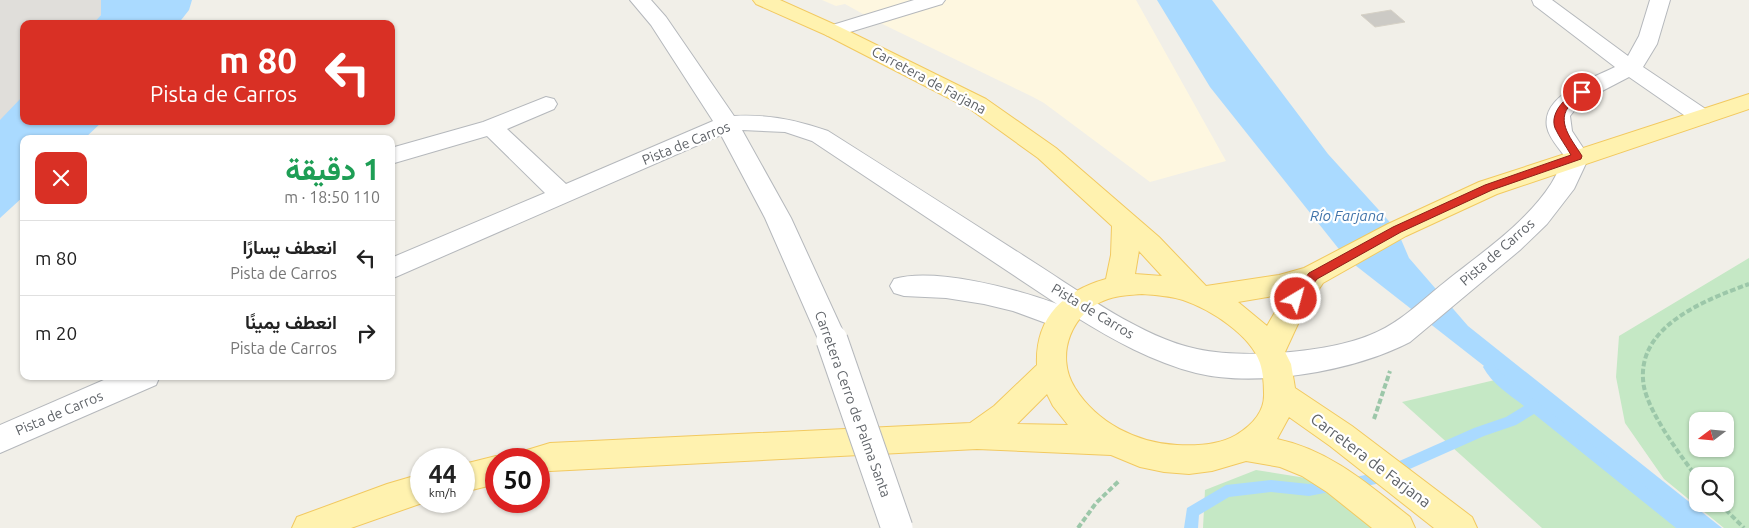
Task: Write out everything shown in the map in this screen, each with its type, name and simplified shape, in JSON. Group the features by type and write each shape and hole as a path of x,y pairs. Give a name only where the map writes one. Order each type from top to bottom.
{"main road":[{"name":"Carretera de Farjana","path":"764,0 833,31 978,104 1047,153 1126,222 1199,295"},
{"path":"1199,295 1279,285 1313,276 1397,230 1488,188 1577,156 1749,101"},
{"path":"1117,286 1124,265 1127,244 1126,222"},
{"path":"1272,358 1296,299 1313,276"},
{"path":"1142,284 1168,286 1199,295 1232,312 1254,331 1272,358 1280,394 1275,415 1264,433 1245,447 1223,456 1197,460 1170,459 1151,455 1116,442 1086,422 1064,397 1052,370 1052,342 1054,334 1069,310 1095,292 1117,286 1142,284"},
{"path":"977,436 1006,415 1052,370"},
{"name":"Carretera de Farjana","path":"1280,394 1341,436 1460,528"},
{"path":"550,457 892,442 977,436 1060,438 1116,442"},
{"path":"1245,447 1273,451 1300,459 1327,473 1398,528"},
{"path":"309,528 410,492"}],"street":[{"name":"Carretera Cerro de Palma Santa","path":"640,0 657,10 728,124 778,218 832,340 897,528"},
{"path":"833,31 935,0"},
{"path":"1577,156 1559,126 1560,113 1568,102 1582,92 1630,68 1647,46 1660,0"},
{"path":"1541,1 1630,68 1702,117"},
{"path":"395,155 491,127 546,104"},
{"name":"Pista de Carros","path":"395,268 728,124 760,121 792,125 820,136 1069,310 1143,341 1197,361 1241,365 1272,358 1330,358 1355,351 1405,329 1449,294 1536,220 1561,189 1577,156"},
{"path":"491,127 562,195"},
{"path":"904,286 944,286 985,292 1024,302 1069,310"},
{"name":"Pista de Carros","path":"0,439 136,380"}],"path":[{"path":"1690,467 1658,417 1647,395 1644,387 1642,362 1648,347 1660,330 1714,297 1749,284"},
{"path":"1728,512 1744,528"}],"shaded area":[{"path":"0,0 101,0 101,15 98,20 20,20 20,121 0,139"},
{"path":"822,0 1136,0 1226,161 1150,182 1044,103 845,4 836,6"}],"green space":[{"path":"1749,258 1749,528 1724,528 1704,512 1734,512 1734,467 1689,467 1689,499 1664,479 1625,423 1616,377 1619,336"},
{"path":"1499,379 1687,528 1542,528 1402,402"},
{"path":"1256,470 1331,482 1384,528 1203,528 1205,490"}],"water":[{"path":"101,0 192,0 189,10 181,20 97,20 101,15"},
{"path":"1157,0 1212,0 1328,154 1397,230 1409,258 1468,326 1689,502 1689,512 1702,512 1722,528 1691,528 1346,258 1210,87"},
{"path":"20,99 20,125 99,125 88,135 20,135 20,200 0,218 0,120"}],"building":[{"path":"1391,10 1405,22 1375,27 1361,15"}],"waterway":[{"name":"Río Farjana","path":"1489,367 1499,379 1687,528"},
{"path":"1351,483 1371,480 1479,432 1511,421 1534,407"},
{"path":"1191,528 1192,512 1226,491 1271,486 1309,490 1335,486"}],"route":[{"path":"1296,299 1313,276 1397,230 1488,188 1577,156 1559,126 1560,113 1568,102 1582,92"}]}
